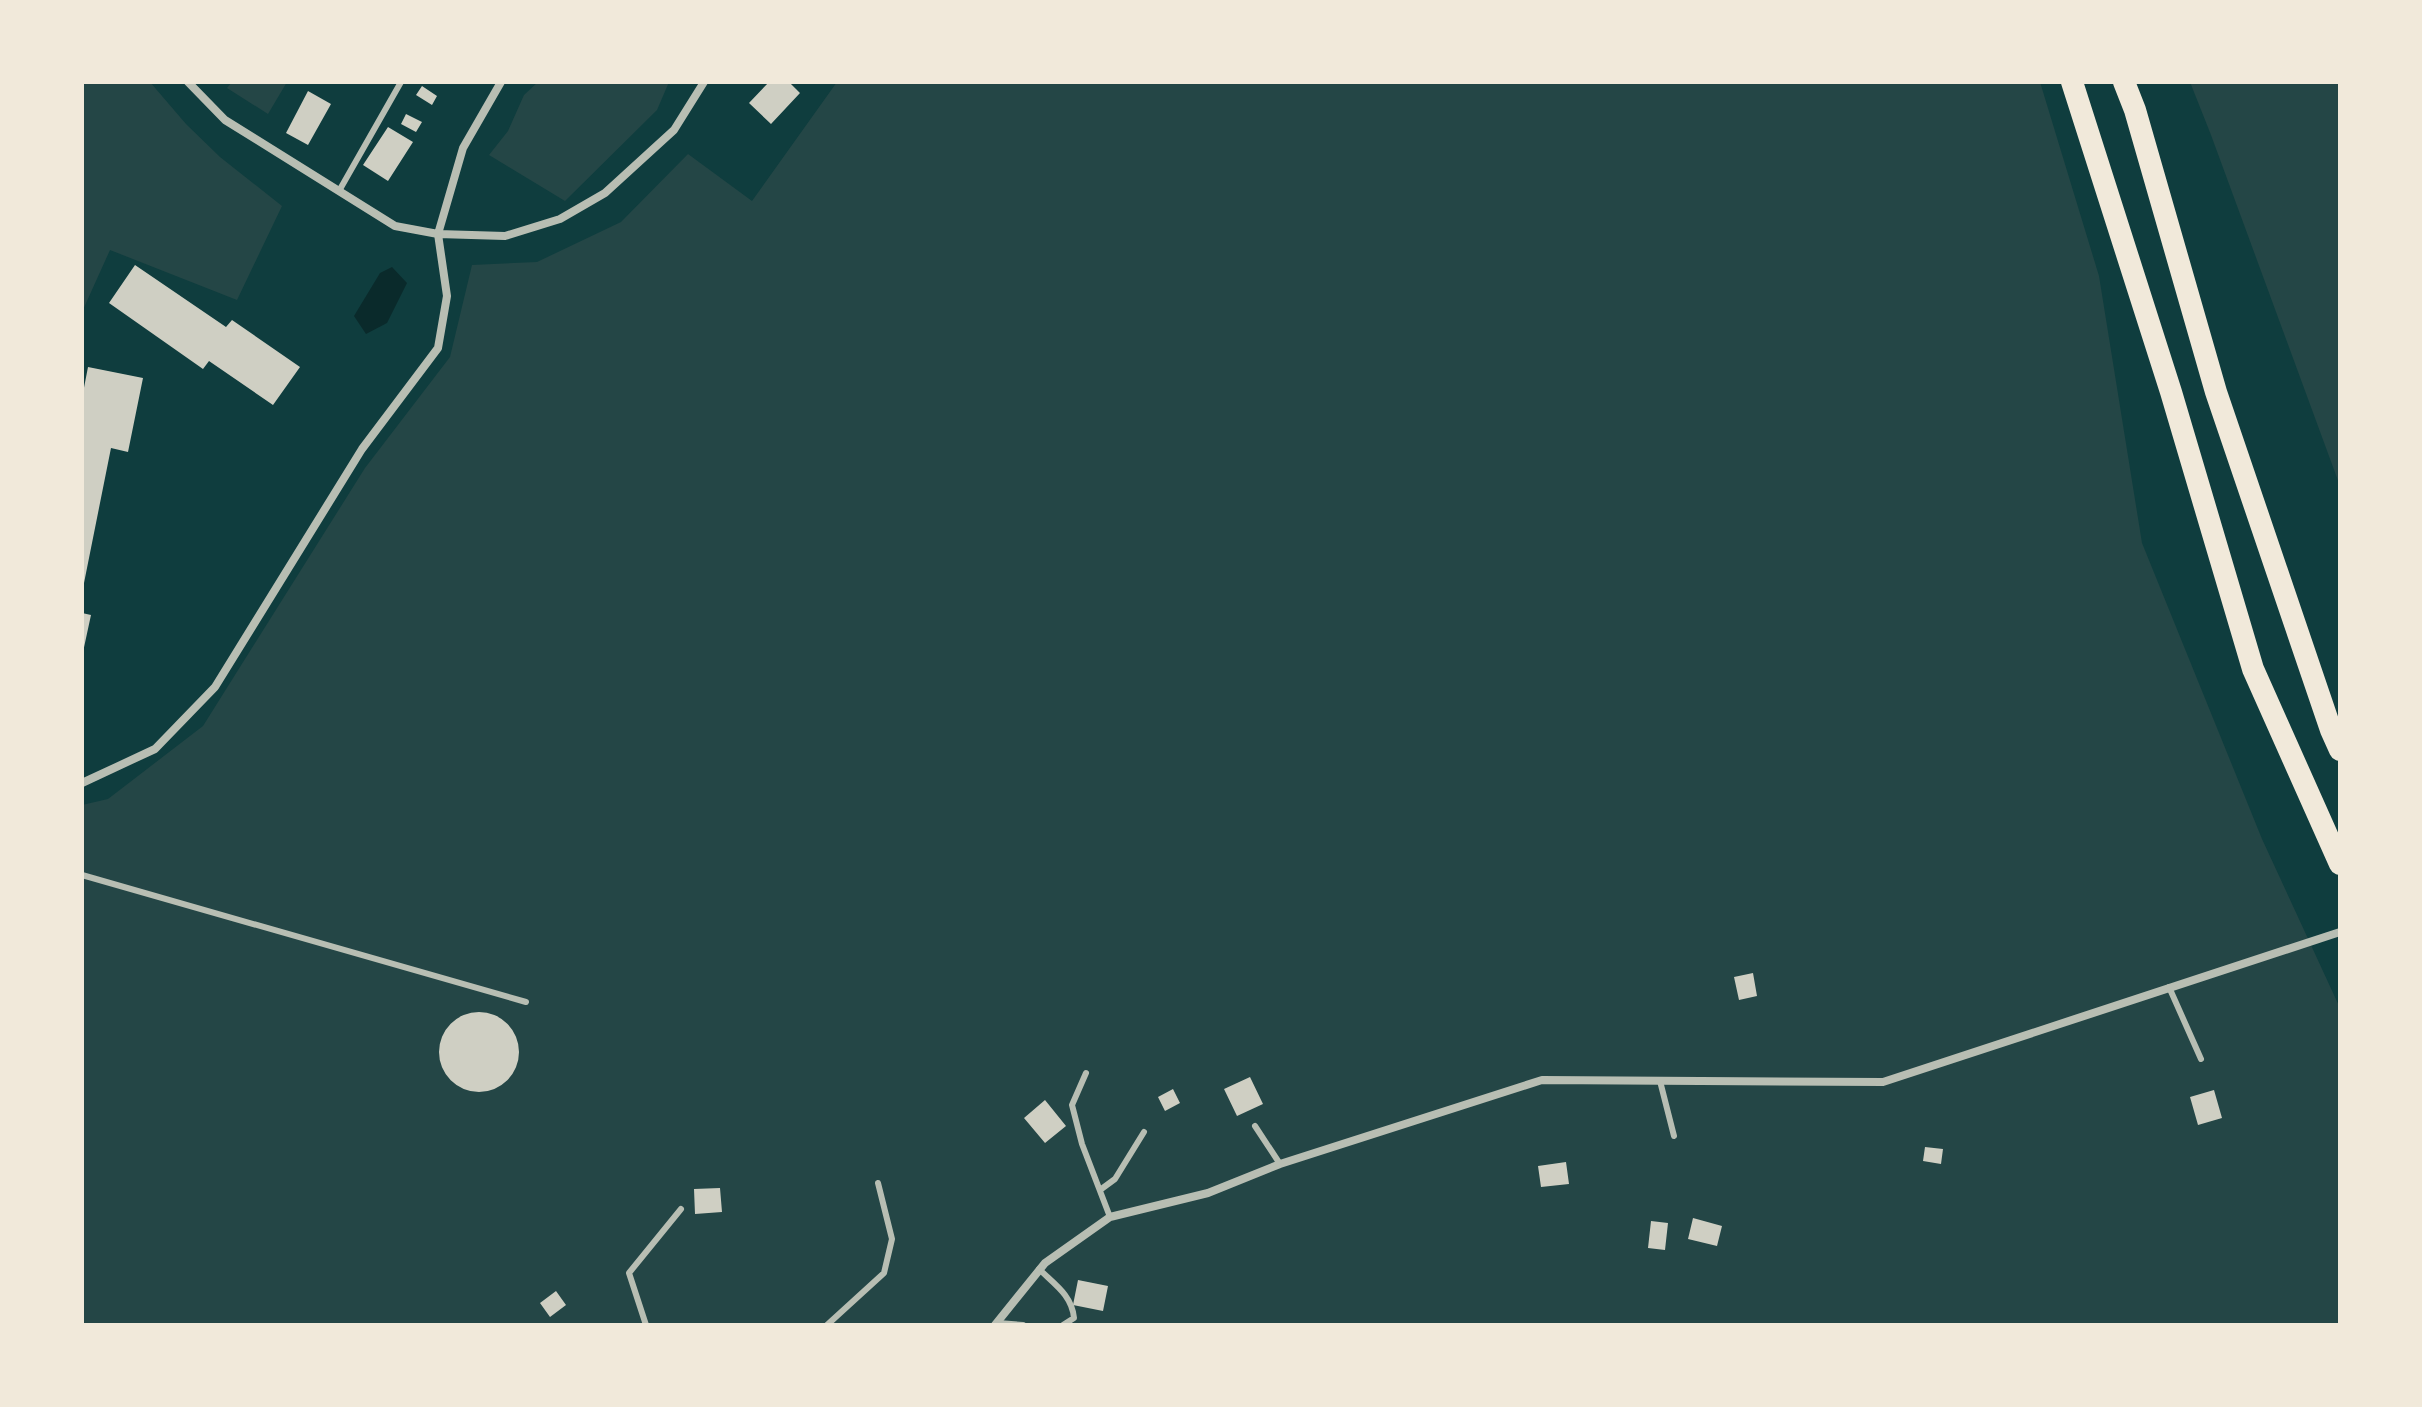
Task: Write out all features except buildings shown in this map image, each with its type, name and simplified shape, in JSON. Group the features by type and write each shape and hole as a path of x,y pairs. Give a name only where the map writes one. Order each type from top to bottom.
{"highway":[{"path":"2072,82 2171,392 2253,669 2340,864"},
{"path":"2124,82 2135,110 2216,392 2340,750"}],"street":[{"path":"188,82 225,120 395,226 438,234 505,236 560,219 605,193 674,130 704,82"},
{"path":"82,783 155,749 215,687 362,449 438,348 447,296 438,234 463,148 501,82"},
{"path":"997,1324 1039,1269 1110,1217 1208,1193 1280,1164 1542,1080 1883,1082 2340,932"}],"lane":[{"path":"339,191 401,82"},
{"path":"82,875 526,1002"},
{"path":"2169,987 2201,1059"},
{"path":"1086,1073 1072,1105 1082,1144 1110,1217"},
{"path":"1660,1081 1674,1136"},
{"path":"1255,1126 1280,1164"},
{"path":"1100,1190 1115,1179 1144,1132"},
{"path":"827,1325 884,1273 892,1239 878,1183"},
{"path":"646,1325 629,1273 681,1209"},
{"path":"1039,1269 1065,1294 1073,1309 1074,1318 1063,1325"},
{"path":"997,1324 1023,1325"}],"shaded area":[{"path":"82,82 150,82 220,157 282,206 237,300 110,250 82,312"},
{"path":"232,82 287,82 268,114 227,88"},
{"path":"538,82 669,82 657,110 565,201 489,155 508,131 524,95"},
{"path":"837,82 2040,82 2099,276 2142,543 2262,839 2340,1008 2340,1325 82,1325 82,805 108,799 203,726 365,468 450,357 472,265 537,262 621,222 688,154 752,201"},
{"path":"2190,82 2340,82 2340,486 2211,135"},
{"path":"392,267 407,283 387,323 366,334 354,316 380,273"}]}
